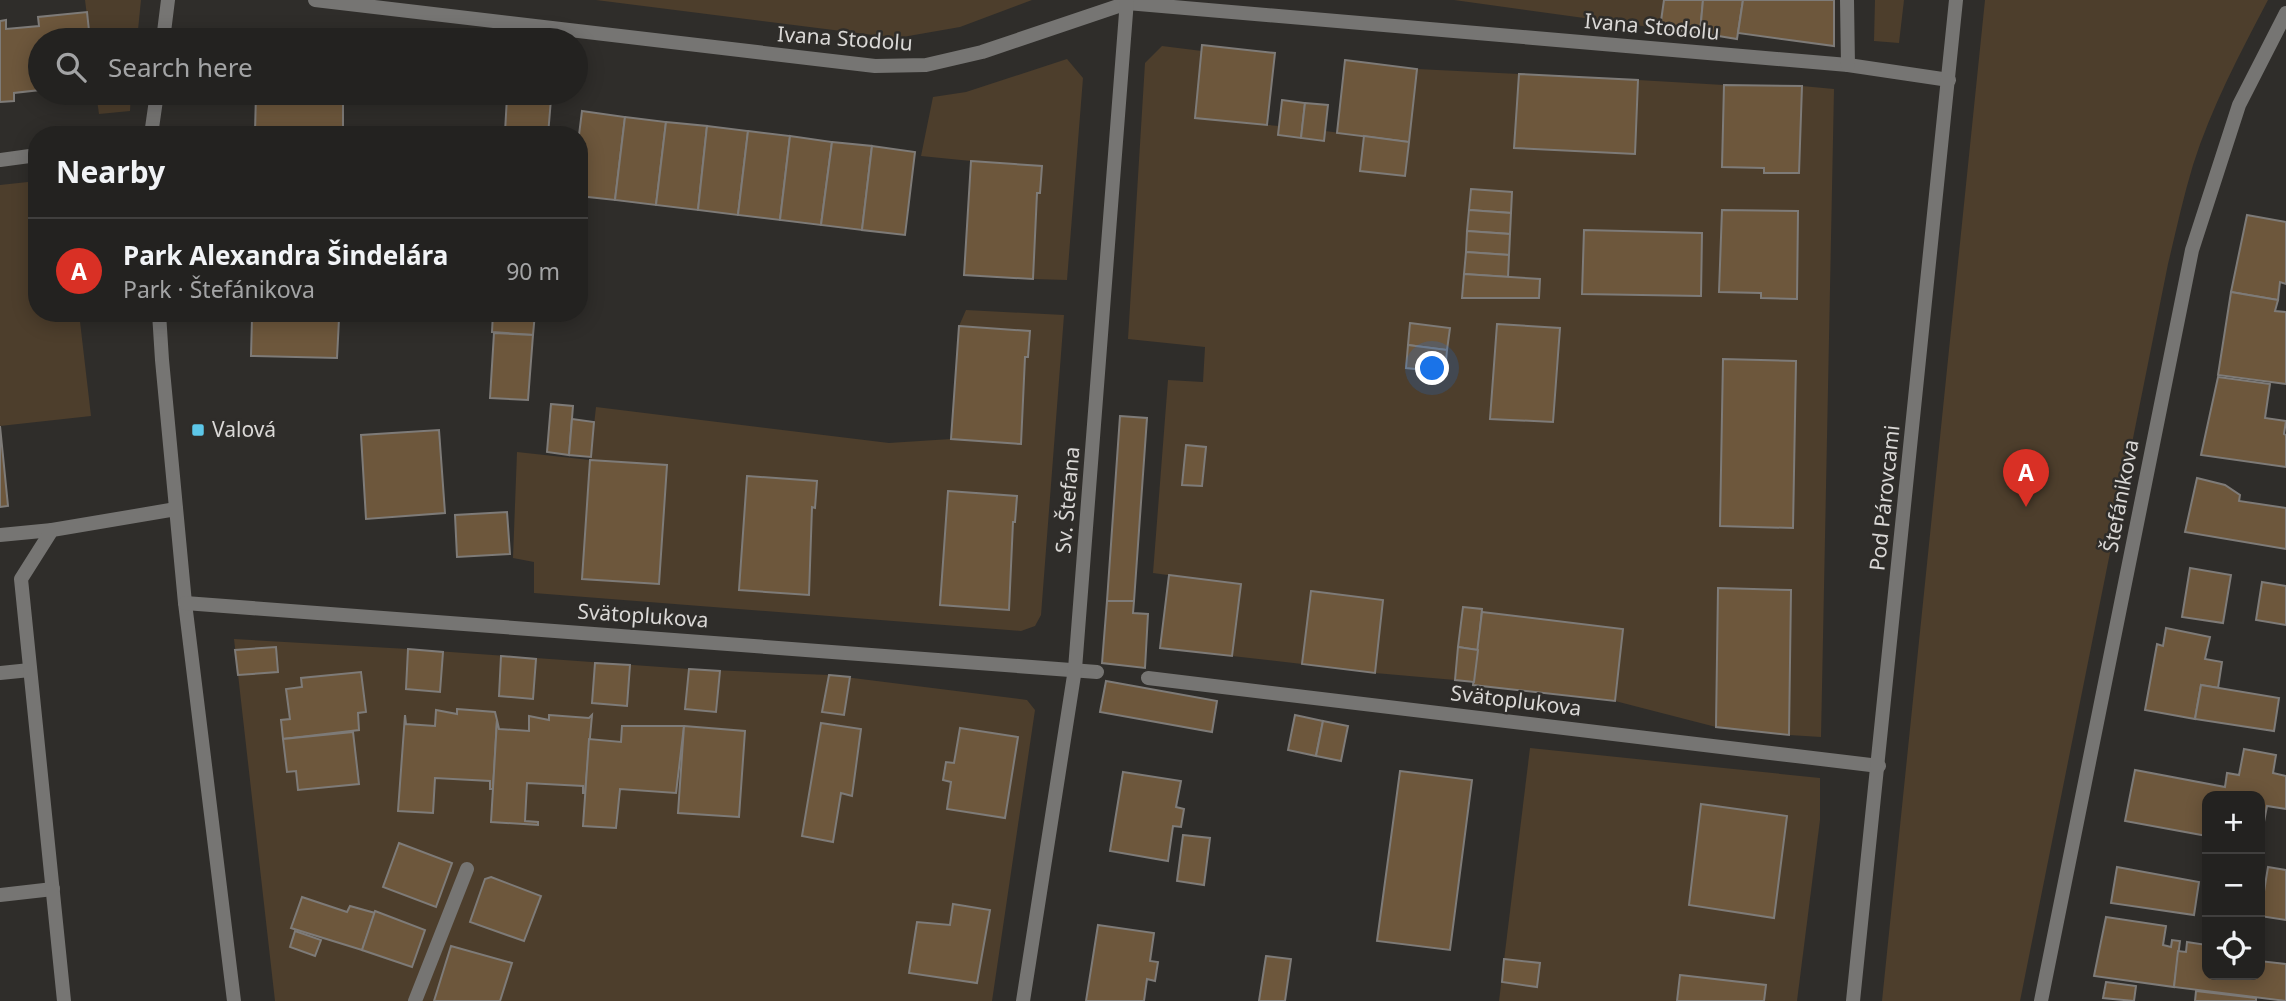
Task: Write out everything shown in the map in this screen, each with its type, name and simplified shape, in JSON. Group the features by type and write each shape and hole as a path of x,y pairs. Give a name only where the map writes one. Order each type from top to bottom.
{"street":[{"path":"164,28 168,0"},
{"name":"Ivana Stodolu","path":"315,0 553,28"},
{"path":"1847,0 1847,65"},
{"name":"Pod Párovcami","path":"1853,1001 1956,0"},
{"name":"Ivana Stodolu","path":"588,32 875,66 926,65 982,52 1127,1 1847,65 1949,80"},
{"name":"Sv. Štefana","path":"1023,1001 1075,670 1127,1"},
{"name":"Štefánikova","path":"2040,1001 2192,250 2239,104 2286,13"},
{"path":"153,126 156,105"},
{"path":"0,160 28,156"},
{"path":"160,322 185,603 234,1001"},
{"path":"0,536 176,509"},
{"path":"52,530 21,579 64,1001"},
{"name":"Svätoplukova","path":"185,603 1097,671"},
{"path":"0,673 30,670"},
{"name":"Svätoplukova","path":"1148,678 1879,766"},
{"path":"415,1001 467,869"},
{"path":"0,895 53,889"}],"shaded area":[{"path":"85,0 141,0 138,28 88,28"},
{"path":"596,0 1032,0 960,27 897,38"},
{"path":"1454,0 1834,0 1834,46 1738,33 1737,39"},
{"path":"1875,0 1904,0 1899,43 1874,41"},
{"path":"1985,0 2268,0 2208,123 2183,202 2168,264 2020,1001 1882,1001"},
{"path":"1162,46 1202,51 1195,118 1279,126 1278,135 1323,141 1325,131 1364,136 1361,171 1404,176 1417,69 1519,74 1515,148 1634,154 1638,80 1724,85 1722,167 1764,168 1764,173 1799,173 1802,86 1834,89 1821,737 1789,735 1791,590 1718,589 1716,727 1615,701 1623,629 1482,612 1482,609 1463,607 1455,680 1375,673 1311,592 1302,664 1232,656 1240,585 1153,573 1168,380 1203,382 1205,347 1128,339 1145,63"},
{"path":"1067,59 1083,78 1067,280 1033,279 1037,193 1040,193 971,161 921,156 933,97 966,92"},
{"path":"98,105 130,105 130,111 99,114"},
{"path":"28,182 28,322 80,322 91,416 0,426 0,185"},
{"path":"966,310 1064,315 1041,615 1035,626 1021,631 534,593 534,562 513,558 517,452 590,460 596,407 889,443 951,439 1021,444 1025,357 1028,357 1030,331 959,326"},
{"path":"234,639 689,669 829,675 1027,700 1035,710 992,1001 275,1001"},
{"path":"1530,748 1820,778 1820,820 1797,1001 1499,1001"}],"building":[{"path":"1664,0 1703,0 1700,33 1660,28"},
{"path":"1703,0 1743,0 1737,39 1700,33"},
{"path":"1743,0 1834,0 1834,46 1738,33"},
{"path":"87,12 89,28 28,28 28,91 14,93 14,101 0,102 0,21 6,20 6,29 39,26 38,17"},
{"path":"1202,45 1275,53 1267,125 1195,118"},
{"path":"1345,60 1417,69 1409,142 1337,133"},
{"path":"1519,74 1638,80 1635,154 1514,148"},
{"path":"1724,85 1802,86 1799,173 1764,173 1764,168 1722,167"},
{"path":"1282,100 1305,103 1301,138 1278,135"},
{"path":"1305,103 1328,105 1324,141 1301,138"},
{"path":"256,105 343,105 343,126 255,126"},
{"path":"507,105 550,105 549,126 505,126"},
{"path":"582,111 625,117 615,200 588,197 588,126 580,126"},
{"path":"625,117 666,122 656,205 615,200"},
{"path":"666,122 707,126 698,210 656,205"},
{"path":"707,126 748,131 738,215 698,210"},
{"path":"748,131 790,136 780,220 738,215"},
{"path":"790,136 832,142 821,225 780,220"},
{"path":"1364,136 1409,142 1405,176 1360,171"},
{"path":"832,142 872,146 862,230 821,225"},
{"path":"872,146 915,152 905,235 862,230"},
{"path":"971,161 1042,166 1040,193 1037,193 1033,279 964,275"},
{"path":"1471,189 1512,192 1511,213 1469,210"},
{"path":"1469,210 1511,213 1510,234 1467,231"},
{"path":"1722,210 1798,211 1797,299 1761,298 1761,293 1719,292"},
{"path":"2247,215 2286,222 2286,284 2280,282 2278,300 2231,292"},
{"path":"1584,230 1702,233 1701,296 1582,294"},
{"path":"1467,231 1510,234 1509,255 1466,252"},
{"path":"1466,252 1509,255 1508,277 1464,274"},
{"path":"1464,274 1540,279 1539,298 1462,298"},
{"path":"2231,292 2278,300 2275,311 2286,312 2286,384 2218,375"},
{"path":"252,322 339,322 337,358 251,356"},
{"path":"493,322 534,322 533,335 492,332"},
{"path":"1410,323 1450,328 1447,350 1408,345"},
{"path":"1497,324 1560,328 1553,422 1490,419"},
{"path":"959,326 1030,331 1028,357 1025,357 1021,444 951,439"},
{"path":"494,333 533,335 528,400 490,398"},
{"path":"1408,345 1447,350 1445,372 1406,368"},
{"path":"1723,359 1796,361 1793,528 1720,526"},
{"path":"2218,377 2270,384 2265,418 2286,421 2286,467 2201,455"},
{"path":"551,404 573,406 569,455 547,452"},
{"path":"1120,416 1147,418 1134,601 1107,601"},
{"path":"572,419 594,422 591,457 569,455"},
{"path":"0,426 8,506 0,507"},
{"path":"439,430 445,513 366,519 361,435"},
{"path":"1186,445 1206,447 1202,486 1182,485"},
{"path":"590,460 667,465 659,584 582,579"},
{"path":"747,476 817,481 815,508 812,507 809,595 739,590"},
{"path":"2197,478 2225,485 2240,495 2239,501 2286,508 2286,549 2185,532"},
{"path":"948,491 1017,496 1013,522 1009,610 940,605"},
{"path":"507,512 510,554 457,557 455,515"},
{"path":"2190,568 2231,575 2223,623 2182,617"},
{"path":"1169,575 1241,584 1232,656 1160,648"},
{"path":"2262,582 2286,586 2286,625 2256,620"},
{"path":"1718,588 1791,590 1789,735 1716,727"},
{"path":"1311,591 1383,600 1375,673 1302,664"},
{"path":"1107,601 1134,601 1133,613 1148,614 1145,668 1102,663"},
{"path":"1463,607 1482,609 1478,650 1458,647"},
{"path":"1482,612 1623,629 1615,701 1473,685"},
{"path":"2166,628 2210,637 2205,659 2222,662 2218,688 2201,685 2195,719 2145,710 2157,644 2163,646"},
{"path":"276,647 278,672 238,675 235,650"},
{"path":"1458,647 1478,650 1474,682 1455,680"},
{"path":"408,649 443,652 440,692 406,689"},
{"path":"501,656 536,659 533,699 499,696"},
{"path":"595,663 630,665 627,706 592,703"},
{"path":"689,669 720,671 716,712 685,709"},
{"path":"361,672 366,712 358,713 359,730 283,739 281,720 290,719 286,689 302,687 301,678"},
{"path":"829,675 850,677 844,715 822,712"},
{"path":"1106,681 1217,701 1212,732 1100,712"},
{"path":"2201,685 2279,698 2274,731 2195,719"},
{"path":"457,709 495,712 497,720 493,789 490,789 490,781 435,778 433,813 398,811 405,715 406,724 435,726 436,710 457,714"},
{"path":"549,715 589,718 592,715 585,793 583,786 527,783 525,821 538,822 538,825 491,822 497,720 499,729 529,731 529,716 549,720"},
{"path":"1295,715 1323,721 1316,756 1288,750"},
{"path":"1323,721 1348,726 1341,761 1316,756"},
{"path":"821,723 861,729 852,796 841,793 833,842 802,836"},
{"path":"622,726 684,726 676,793 620,789 616,828 583,826 589,739 621,742"},
{"path":"684,726 745,731 739,817 678,813"},
{"path":"960,728 1018,737 1005,818 947,809 951,782 943,780 946,762 954,763"},
{"path":"353,732 359,784 298,790 296,771 287,772 283,739"},
{"path":"2244,749 2276,755 2273,773 2286,776 2286,809 2267,806 2265,817 2265,791 2202,791 2202,835 2125,821 2135,770 2225,787 2227,773 2239,775"},
{"path":"1400,771 1472,780 1450,950 1377,941"},
{"path":"1123,772 1181,781 1176,807 1184,809 1181,827 1173,826 1168,861 1110,851"},
{"path":"1701,804 1787,816 1774,918 1689,905"},
{"path":"1183,835 1210,838 1204,885 1177,881"},
{"path":"399,843 452,863 436,907 383,887"},
{"path":"2117,867 2199,882 2194,915 2111,903"},
{"path":"2268,867 2286,870 2286,920 2265,917"},
{"path":"491,877 541,896 524,941 470,922 485,879"},
{"path":"302,897 347,912 350,906 375,913 362,950 291,928"},
{"path":"953,904 990,910 977,983 909,973 917,922 950,925"},
{"path":"375,911 425,930 412,967 362,950"},
{"path":"2106,917 2166,926 2163,945 2171,947 2172,940 2180,941 2174,987 2094,976"},
{"path":"1098,925 1154,933 1150,961 1158,962 1155,981 1147,979 1144,1001 1086,1001"},
{"path":"295,931 321,940 315,956 290,947"},
{"path":"2187,942 2202,944 2202,980 2265,980 2265,962 2286,964 2286,1001 2174,987 2178,951 2186,952"},
{"path":"451,946 512,963 500,1001 434,1001"},
{"path":"1266,956 1291,959 1285,1001 1259,1001"},
{"path":"1504,959 1540,963 1537,987 1502,982"},
{"path":"1680,975 1766,985 1764,1001 1677,1001"},
{"path":"2106,982 2136,986 2134,1001 2103,998"},
{"path":"2196,991 2256,998 2256,1001 2195,1001"}],"place":[{"name":"Valová","path":"198,430"},
{"name":"Park Alexandra Šindelára","path":"2026,507"}]}
